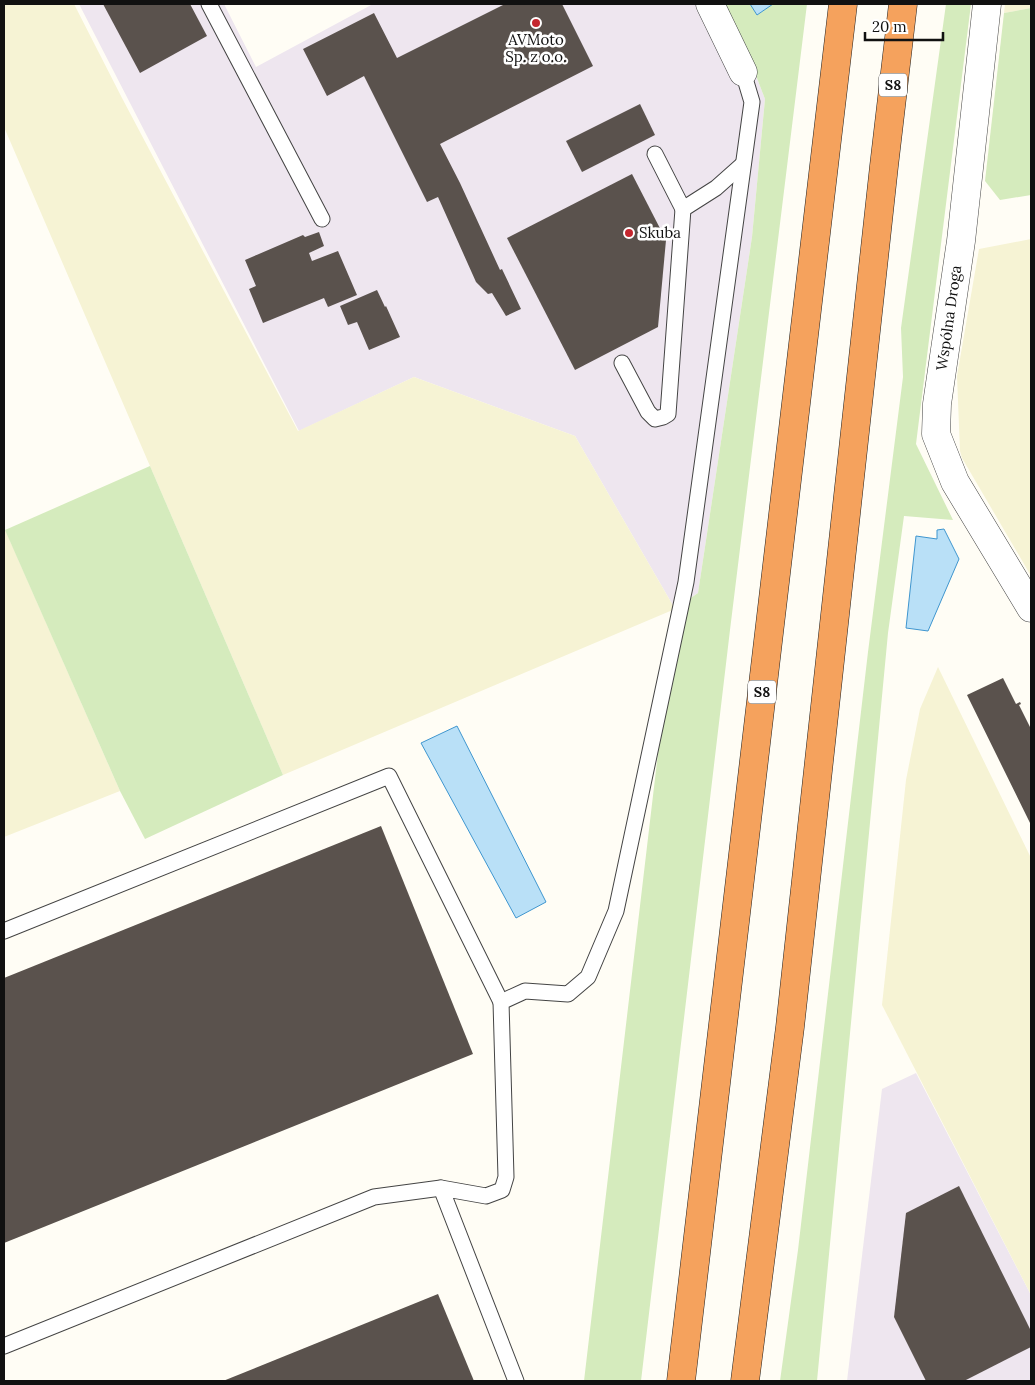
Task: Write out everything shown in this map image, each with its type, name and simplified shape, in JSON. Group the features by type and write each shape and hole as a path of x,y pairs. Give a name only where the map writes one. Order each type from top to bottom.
{"highway":[{"name":"S8","path":"681,1381 843,4"},
{"name":"S8","path":"745,1381 790,1028 903,4"}],"street":[{"path":"710,4 743,72"},
{"name":"Wspólna Droga","path":"987,4 961,241 937,404 936,434 955,482 1031,608"}],"lane":[{"path":"209,4 322,219"},
{"path":"501,1002 525,991 568,994 588,977 616,911 686,582 752,102 743,72"},
{"path":"622,363 648,412 656,419 668,414 683,209 654,154"},
{"path":"683,209 716,188 743,164"},
{"path":"4,931 389,776 501,1002 506,1177 502,1190 486,1196 441,1188 374,1197 4,1346"},
{"path":"441,1188 516,1381"}],"shaded area":[{"path":"4,4 74,4 298,431 414,377 575,436 675,609 283,775 4,127"},
{"path":"79,4 224,4 256,67 373,4 722,4 755,73 765,99 752,237 698,593 675,609 575,436 414,377 299,431"},
{"path":"1005,4 1031,4 1031,8 1004,13"},
{"path":"1031,239 1031,576 962,458 960,451 957,376 979,249"},
{"path":"4,527 120,791 4,837"},
{"path":"938,667 1031,858 1031,1295 882,1005 906,780 920,709"},
{"path":"916,1073 1031,1295 1031,1381 847,1381 882,1089"}],"green space":[{"path":"722,4 750,4 757,15 773,4 807,4 730,630 641,1381 584,1381 675,609 698,593 752,237 765,99 755,73"},
{"path":"946,4 971,4 916,444 953,520 904,516 888,633 817,1381 780,1381 798,1250 868,652 903,377 901,328"},
{"path":"1031,8 1031,195 1000,200 985,181 1004,13"},
{"path":"150,466 283,775 145,839 120,791 5,530"}],"water":[{"path":"750,4 773,4 757,15"},
{"path":"944,529 959,559 928,631 906,628 916,536 937,539 937,530"},
{"path":"457,726 546,902 516,918 421,743"}],"building":[{"path":"103,4 190,4 207,36 140,73"},
{"path":"505,4 562,4 593,66 440,144 500,270 502,269 521,309 506,316 492,293 488,294 476,282 438,197 427,202 364,76 327,96 303,49 374,13 397,58"},
{"path":"640,104 655,135 582,172 566,141"},
{"path":"632,174 666,240 658,327 575,370 507,238"},
{"path":"319,232 324,246 309,253 312,261 338,251 357,295 328,307 324,298 263,323 249,289 256,286 245,260 303,235 305,237"},
{"path":"377,290 400,337 369,350 357,322 348,325 340,306"},
{"path":"1003,678 1016,704 1020,702 1021,704 1019,705 1031,729 1031,825 967,695"},
{"path":"381,826 473,1054 4,1243 4,978"},
{"path":"959,1186 1031,1331 1031,1347 964,1381 926,1381 894,1317 906,1213"},
{"path":"438,1294 474,1381 223,1381"}],"place":[{"name":"AVMoto Sp. z o.o.","path":"536,23"},
{"name":"Skuba","path":"629,233"}]}
